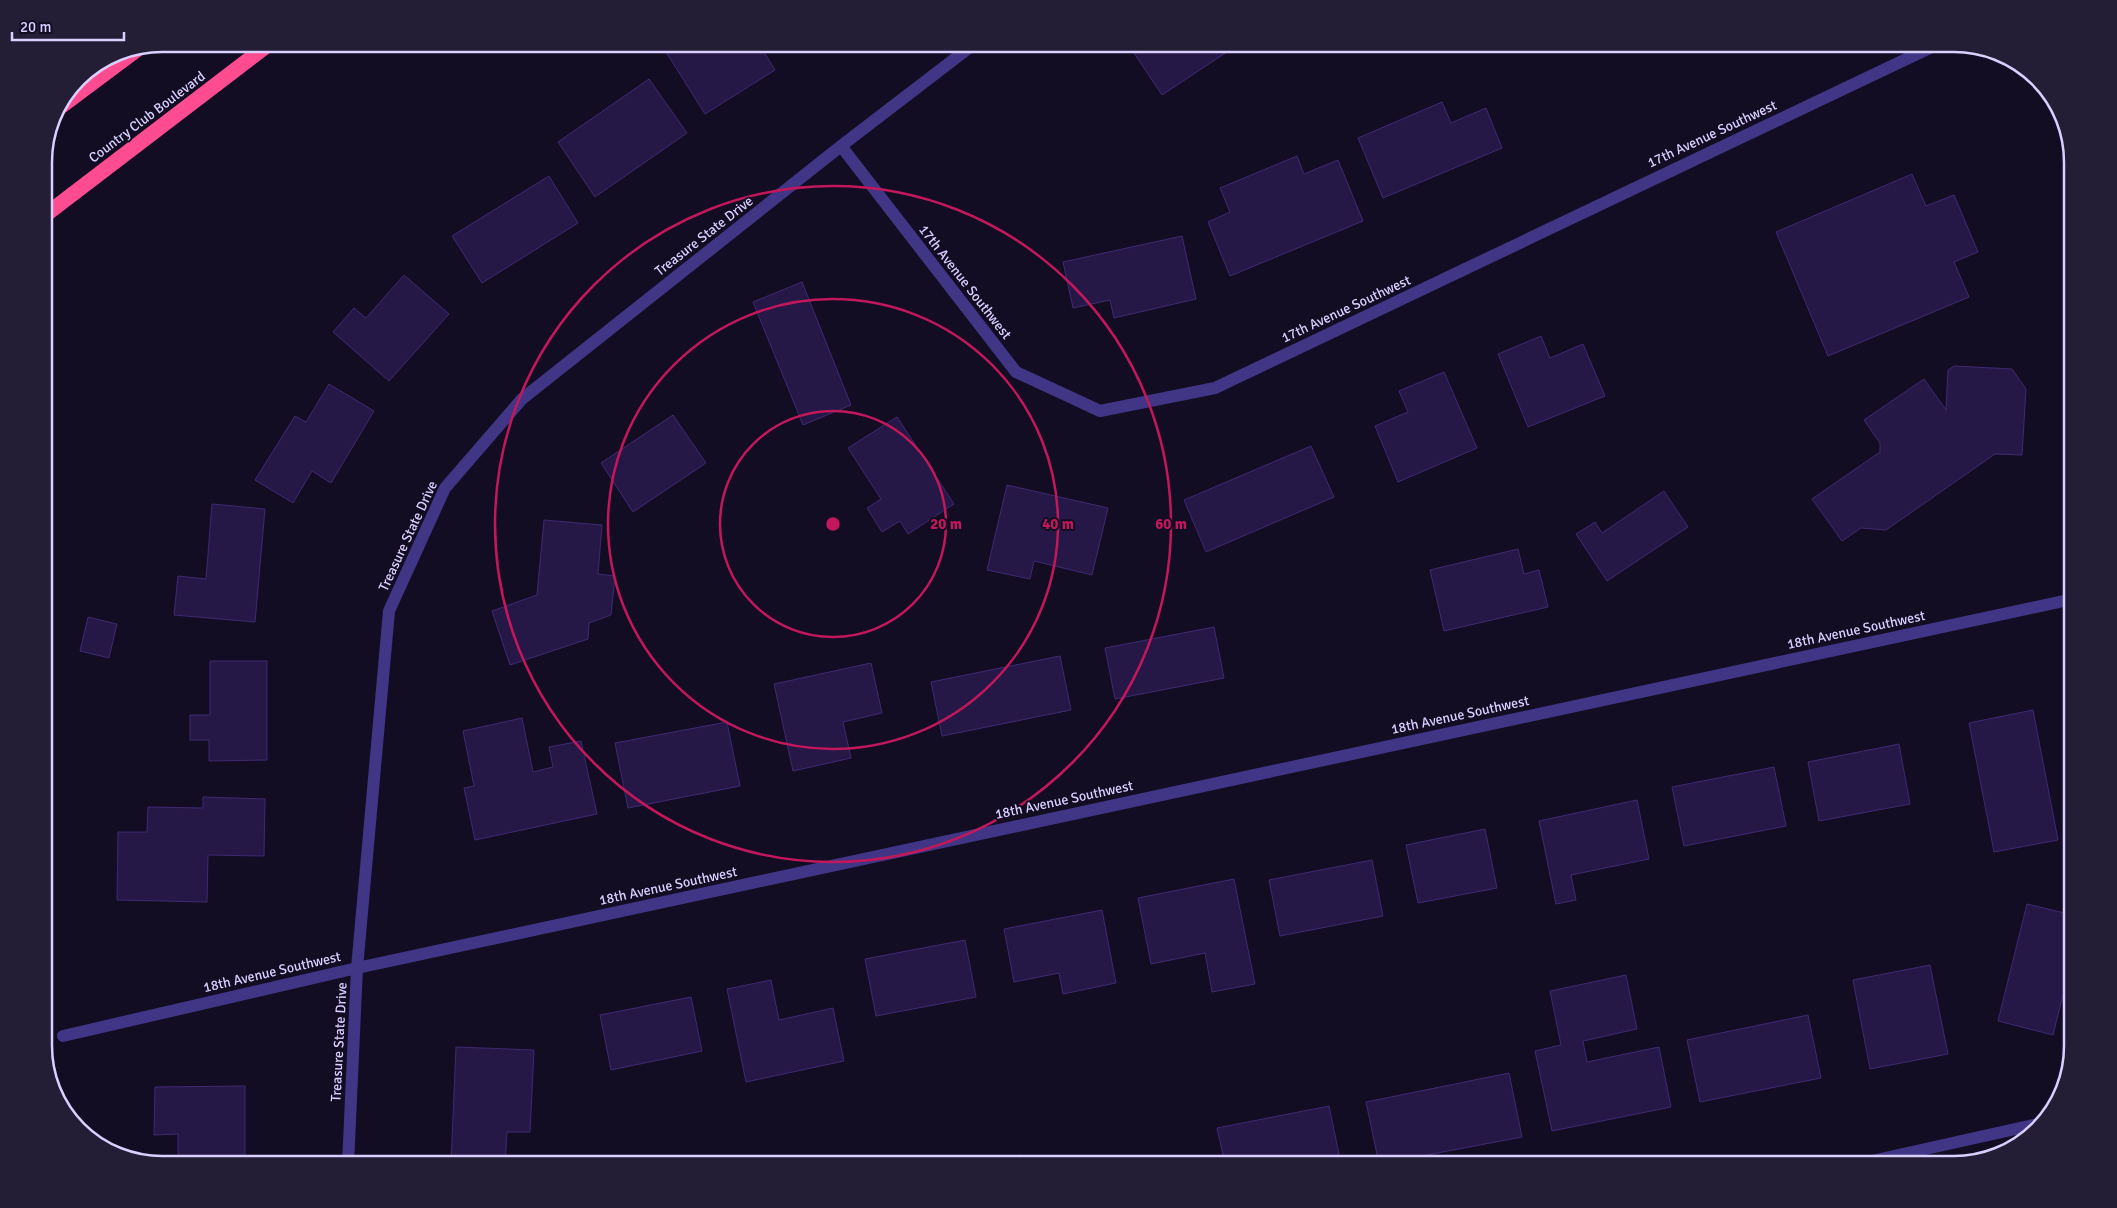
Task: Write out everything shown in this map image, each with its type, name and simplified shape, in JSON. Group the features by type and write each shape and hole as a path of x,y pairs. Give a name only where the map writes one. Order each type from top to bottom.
{"highway":[{"name":"Country Club Boulevard","path":"53,209 259,52"},
{"path":"75,96 124,60"}],"street":[{"name":"Treasure State Drive","path":"348,1156 357,968 389,612 445,488 522,399 841,146 964,52"},
{"name":"17th Avenue Southwest","path":"841,146 1016,372 1100,411 1215,388 1921,52"},
{"name":"18th Avenue Southwest","path":"63,1036 357,968 2064,601"},
{"path":"1894,1156 2029,1126"}],"building":[{"path":"666,52 764,52 775,70 705,114"},
{"path":"1133,52 1227,52 1162,95"},
{"path":"649,79 687,133 595,197 558,142"},
{"path":"1442,102 1451,123 1486,108 1502,148 1383,198 1358,138"},
{"path":"1297,156 1304,174 1338,160 1363,221 1230,276 1208,222 1230,212 1220,188"},
{"path":"1912,174 1926,206 1954,195 1978,252 1954,262 1969,297 1828,356 1776,232"},
{"path":"549,176 578,223 482,283 452,236"},
{"path":"1182,236 1196,299 1114,318 1110,300 1073,308 1063,262"},
{"path":"404,275 449,314 389,381 333,332 354,308 366,318"},
{"path":"802,282 851,405 803,425 753,302"},
{"path":"1541,336 1550,358 1583,344 1605,396 1528,427 1498,354"},
{"path":"1954,366 2012,369 2026,389 2022,455 1995,454 1886,530 1861,528 1842,541 1812,499 1880,452 1880,443 1864,420 1924,379 1946,410 1948,370"},
{"path":"1444,372 1477,448 1398,482 1375,426 1408,412 1399,391"},
{"path":"329,384 374,411 331,483 312,471 293,503 255,480 295,416 306,422"},
{"path":"673,415 706,463 633,512 601,463"},
{"path":"897,417 954,504 908,534 900,521 882,532 867,508 881,499 848,448"},
{"path":"1311,446 1334,497 1206,552 1184,500"},
{"path":"1007,485 1108,508 1092,575 1034,561 1030,579 987,570"},
{"path":"1664,491 1688,527 1607,581 1576,534 1595,522 1602,533"},
{"path":"212,504 265,509 255,622 174,615 178,576 206,579"},
{"path":"544,520 602,525 598,574 615,576 611,615 589,623 588,639 510,665 492,611 537,595"},
{"path":"1518,549 1524,574 1539,570 1548,607 1444,631 1430,570"},
{"path":"88,617 117,624 109,658 80,651"},
{"path":"1214,627 1224,678 1115,699 1105,648"},
{"path":"1060,656 1071,710 942,736 931,682"},
{"path":"210,661 267,661 267,760 209,761 209,740 190,740 190,715 210,715"},
{"path":"871,663 882,713 843,722 851,758 793,771 774,684"},
{"path":"2033,710 2058,840 1994,852 1969,723"},
{"path":"522,718 533,772 553,767 549,747 581,741 597,814 475,840 464,788 474,786 463,731"},
{"path":"727,722 740,786 628,808 615,743"},
{"path":"1899,744 1910,804 1819,821 1808,762"},
{"path":"1774,767 1786,826 1684,846 1672,787"},
{"path":"203,797 265,799 264,856 208,855 207,902 117,900 118,832 147,832 148,807 203,808"},
{"path":"1637,800 1649,859 1571,875 1576,900 1556,904 1539,821"},
{"path":"1485,829 1497,888 1418,903 1406,845"},
{"path":"1372,860 1383,916 1280,936 1269,880"},
{"path":"1234,879 1255,984 1212,992 1205,953 1151,964 1138,898"},
{"path":"2027,904 2064,913 2064,990 2053,1035 1998,1021"},
{"path":"1102,910 1116,983 1063,994 1059,973 1014,982 1004,929"},
{"path":"965,940 976,997 876,1016 865,959"},
{"path":"1930,965 1948,1054 1870,1069 1853,980"},
{"path":"1626,975 1637,1029 1583,1041 1587,1062 1659,1047 1671,1107 1552,1131 1535,1051 1561,1045 1550,991"},
{"path":"771,980 779,1020 833,1008 844,1061 746,1082 727,989"},
{"path":"691,997 702,1051 611,1070 600,1015"},
{"path":"1808,1015 1821,1078 1700,1102 1687,1040"},
{"path":"456,1047 534,1050 530,1132 507,1132 506,1156 451,1156"},
{"path":"1509,1073 1522,1137 1421,1156 1377,1156 1366,1102"},
{"path":"245,1086 245,1156 178,1156 178,1134 154,1135 155,1087"},
{"path":"1329,1106 1339,1156 1223,1156 1217,1128"}]}
